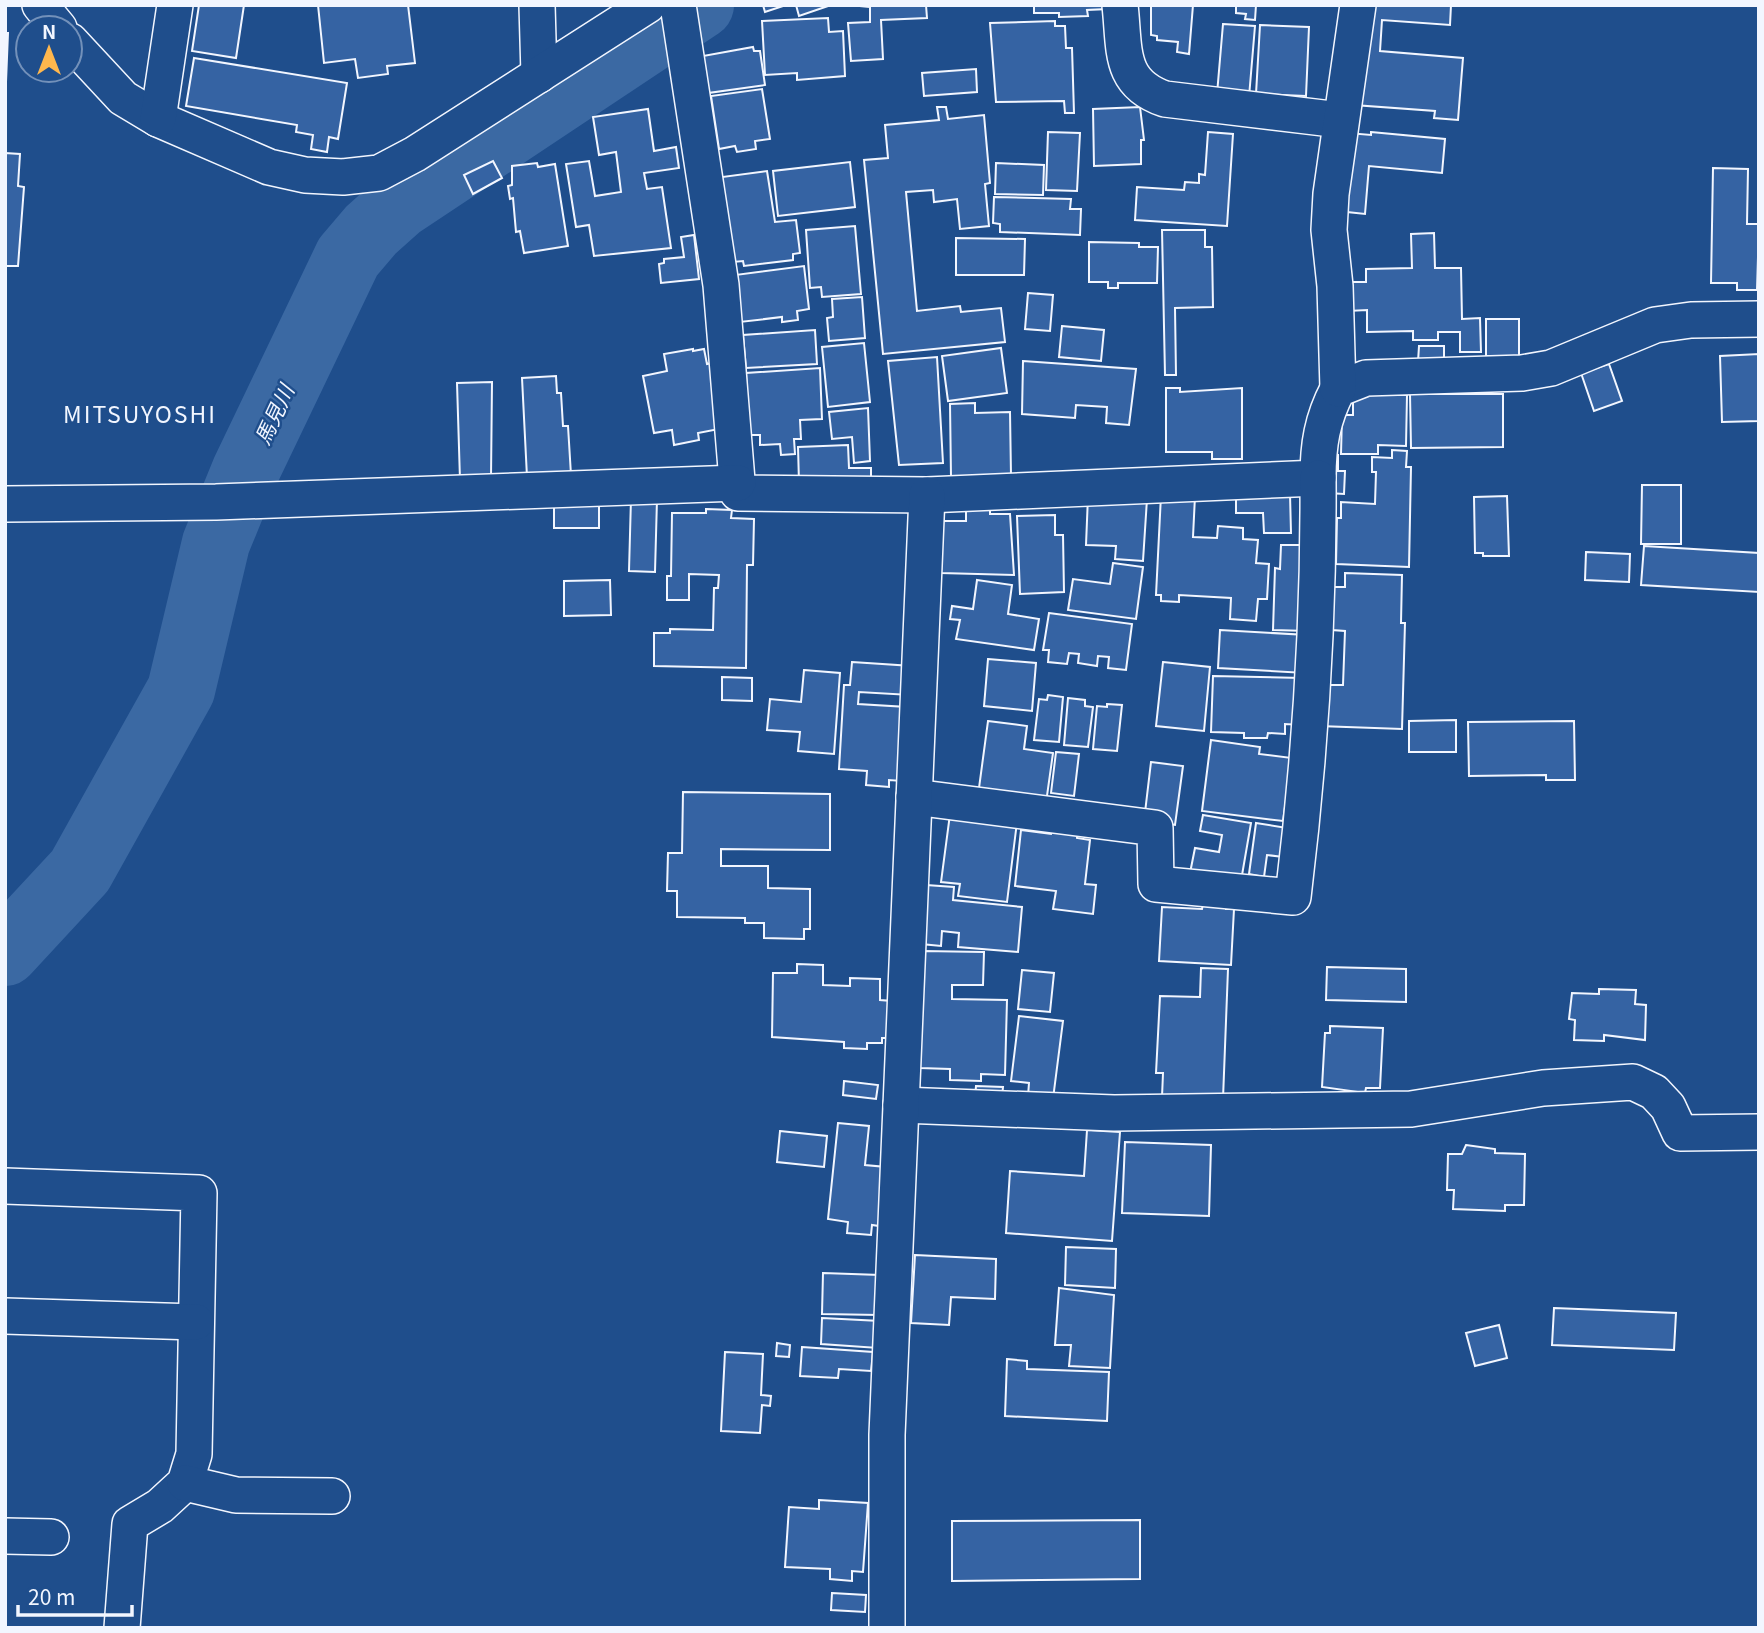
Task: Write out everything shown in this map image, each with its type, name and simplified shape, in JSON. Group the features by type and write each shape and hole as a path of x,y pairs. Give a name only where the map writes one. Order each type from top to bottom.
{"street":[{"path":"159,119 175,5"},
{"path":"537,5 539,75"},
{"path":"1120,5 1129,70 1132,80 1146,92 1165,99 1340,120"},
{"path":"914,797 1155,828 1156,884 1293,897 1305,796 1319,570 1318,444 1326,412 1338,389 1335,286 1329,230 1340,120 1358,5"},
{"path":"84,56 123,98 159,119 269,167 304,175 343,177 379,173 415,154 539,75 668,6 685,44 721,285 738,493 927,495 1318,478"},
{"path":"1338,389 1366,378 1551,368 1656,325 1691,320 1759,318"},
{"path":"5,504 257,501 738,483"},
{"path":"887,1628 887,1435 927,495"},
{"path":"901,1105 1114,1113 1411,1109 1543,1088 1633,1082 1654,1092 1674,1120 1759,1132"},
{"path":"5,1185 199,1194 194,1454 185,1483 160,1506 130,1524 122,1628"},
{"path":"5,1316 196,1322"},
{"path":"185,1483 236,1495 332,1496"},
{"path":"5,1536 51,1537"}],"building":[{"path":"199,5 244,5 236,58 192,51"},
{"path":"318,5 408,5 415,63 387,66 388,74 358,78 355,59 324,63"},
{"path":"763,5 786,5 765,12"},
{"path":"796,5 831,5 799,16"},
{"path":"849,5 926,5 927,18 881,20 883,59 851,61 848,23 870,22 870,7"},
{"path":"1034,5 1108,5 1108,9 1087,10 1088,16 1059,17 1059,13 1034,13"},
{"path":"1151,5 1193,5 1189,54 1177,52 1178,42 1157,40 1157,36 1151,35"},
{"path":"1236,5 1256,5 1255,20 1245,19 1246,14 1236,13"},
{"path":"1362,5 1451,5 1450,25 1382,20 1380,51 1463,58 1458,120 1434,118 1435,111 1354,105"},
{"path":"828,18 829,32 843,31 845,76 797,80 797,73 765,75 762,21"},
{"path":"1055,21 1055,26 1065,26 1066,48 1072,48 1074,113 1065,113 1064,101 996,102 990,23"},
{"path":"1223,24 1255,26 1249,97 1217,94"},
{"path":"1260,25 1309,27 1306,96 1256,94"},
{"path":"5,33 8,33 6,82 5,82"},
{"path":"753,47 754,51 760,51 765,85 708,93 703,56"},
{"path":"194,58 347,83 338,139 329,137 327,152 311,149 313,135 296,132 297,125 186,106"},
{"path":"976,69 977,92 924,96 922,73"},
{"path":"762,89 770,139 755,141 756,149 737,152 735,146 719,149 711,96"},
{"path":"937,107 946,107 948,119 984,115 990,183 985,184 989,226 960,229 957,199 934,202 933,190 906,192 917,311 960,306 961,312 1001,308 1005,342 883,354 864,160 888,158 885,125 939,120"},
{"path":"1140,107 1144,140 1141,140 1141,164 1094,166 1093,109"},
{"path":"648,109 654,151 676,147 679,168 644,173 647,189 662,187 671,248 594,256 589,225 576,227 566,164 589,161 595,196 621,192 616,152 599,155 593,117"},
{"path":"1048,132 1080,133 1077,191 1046,190"},
{"path":"1208,132 1233,134 1227,226 1135,220 1137,187 1184,190 1185,182 1199,183 1199,174 1205,175"},
{"path":"1371,132 1445,139 1442,173 1369,166 1365,214 1338,211 1348,133 1371,135"},
{"path":"5,153 20,154 18,186 24,187 18,266 5,266"},
{"path":"493,161 502,178 473,194 464,175"},
{"path":"850,162 855,207 778,216 773,171"},
{"path":"537,163 538,167 555,164 568,246 524,253 520,231 516,232 513,198 510,199 508,186 512,185 512,166"},
{"path":"996,163 1044,165 1043,195 995,194"},
{"path":"1713,168 1748,169 1747,224 1759,224 1757,290 1737,290 1737,283 1711,283"},
{"path":"767,171 775,222 796,220 800,253 793,254 793,260 744,266 743,261 733,262 722,177"},
{"path":"994,197 1071,199 1070,209 1081,209 1080,235 1000,232 1000,224 993,223"},
{"path":"855,226 861,294 822,297 821,287 810,288 806,230"},
{"path":"1162,230 1205,230 1205,247 1212,247 1213,307 1175,308 1176,375 1165,375"},
{"path":"1434,233 1435,268 1461,268 1462,319 1480,318 1481,352 1460,352 1460,332 1438,332 1438,340 1413,340 1413,331 1367,332 1367,310 1348,311 1347,282 1366,282 1366,269 1412,268 1411,234"},
{"path":"694,235 699,279 661,283 659,264 664,263 664,259 684,257 681,237"},
{"path":"956,238 1025,239 1024,275 956,275"},
{"path":"1089,242 1139,243 1139,247 1158,247 1157,283 1118,283 1118,288 1108,288 1108,282 1089,282"},
{"path":"804,266 809,309 797,311 798,320 782,322 782,317 740,322 735,275"},
{"path":"1028,293 1053,295 1050,331 1025,329"},
{"path":"862,297 865,338 829,341 827,318 833,317 832,299"},
{"path":"1486,319 1519,319 1519,356 1486,356"},
{"path":"1062,326 1104,330 1101,361 1059,357"},
{"path":"815,330 817,364 746,368 743,335"},
{"path":"864,343 870,402 828,407 822,347"},
{"path":"1419,346 1444,346 1444,362 1418,362"},
{"path":"1001,348 1007,393 948,401 942,356"},
{"path":"704,349 707,364 712,363 724,428 698,433 699,440 674,445 672,430 654,433 643,376 667,371 664,354"},
{"path":"1759,354 1759,421 1722,422 1720,356"},
{"path":"937,357 943,463 899,465 888,361"},
{"path":"1023,361 1136,369 1129,425 1106,423 1107,407 1076,405 1075,418 1022,414"},
{"path":"1609,364 1622,401 1594,411 1581,373"},
{"path":"820,368 822,419 800,420 801,439 794,439 795,454 781,455 780,444 760,445 760,435 749,435 746,373"},
{"path":"556,376 557,393 561,393 563,426 568,426 571,475 527,477 522,378"},
{"path":"492,382 491,478 460,480 457,383"},
{"path":"1166,388 1180,388 1180,392 1242,388 1242,459 1212,459 1212,452 1166,452"},
{"path":"1353,394 1407,395 1406,446 1378,445 1378,454 1341,454 1342,415 1353,415"},
{"path":"1410,394 1503,394 1503,447 1411,448"},
{"path":"975,403 975,413 1010,412 1011,476 951,477 950,404"},
{"path":"868,408 870,461 854,463 852,437 832,439 829,412"},
{"path":"848,445 849,468 871,468 871,481 799,483 798,447"},
{"path":"1392,450 1407,451 1406,467 1411,467 1409,567 1336,564 1337,518 1341,518 1341,502 1375,504 1376,472 1372,472 1372,457 1392,458"},
{"path":"1329,454 1338,455 1338,471 1345,471 1344,494 1328,493"},
{"path":"1642,485 1681,485 1681,544 1641,544"},
{"path":"1290,494 1291,533 1264,533 1263,513 1236,513 1236,495"},
{"path":"1161,495 1195,496 1193,537 1217,538 1218,526 1243,528 1243,539 1258,540 1256,563 1269,564 1267,599 1258,599 1256,621 1230,619 1231,598 1179,595 1179,602 1161,601 1161,595 1156,595"},
{"path":"1088,496 1147,499 1143,561 1115,559 1116,546 1086,545"},
{"path":"1507,496 1509,556 1483,556 1483,553 1475,553 1474,497"},
{"path":"631,498 657,499 655,572 629,571"},
{"path":"599,499 599,528 554,528 554,502"},
{"path":"966,505 990,505 990,514 1010,514 1014,575 941,573 937,521 966,521"},
{"path":"706,509 732,510 731,518 754,519 753,565 747,565 746,668 654,666 654,633 670,633 670,629 713,630 714,588 718,588 719,575 689,574 689,600 667,600 667,576 671,576 672,513 706,513"},
{"path":"1055,515 1055,535 1063,535 1064,592 1020,594 1017,516"},
{"path":"1281,545 1305,545 1308,631 1273,630 1275,568 1280,569"},
{"path":"1644,546 1759,553 1759,592 1641,585"},
{"path":"1586,552 1630,554 1629,582 1585,580"},
{"path":"1113,563 1143,567 1136,619 1068,610 1073,579 1110,584"},
{"path":"1345,573 1402,575 1401,623 1405,623 1402,729 1319,726 1320,685 1343,685 1345,631 1332,630 1333,587 1345,587"},
{"path":"610,580 611,615 564,616 564,581"},
{"path":"977,580 1012,585 1008,614 1039,619 1034,650 956,639 960,620 950,619 952,606 973,609"},
{"path":"1049,613 1132,624 1126,670 1108,668 1109,657 1098,656 1097,666 1078,663 1079,654 1069,653 1067,664 1048,662 1049,650 1043,650"},
{"path":"1220,630 1307,635 1305,673 1218,668"},
{"path":"988,659 1036,663 1032,711 984,706"},
{"path":"852,662 912,666 910,695 859,692 858,704 907,707 902,781 889,780 889,787 866,785 867,771 839,769 844,685 850,685"},
{"path":"1163,662 1210,667 1204,731 1156,726"},
{"path":"804,670 840,673 834,754 798,751 800,732 767,730 770,699 801,702"},
{"path":"1213,676 1302,678 1301,725 1285,724 1285,734 1268,733 1267,738 1244,738 1244,733 1211,732"},
{"path":"722,677 752,678 752,701 722,700"},
{"path":"1048,695 1063,697 1059,742 1034,740 1039,699 1047,700"},
{"path":"1068,698 1085,700 1085,706 1093,707 1088,747 1064,745"},
{"path":"1107,704 1122,705 1117,751 1093,749 1097,706 1107,707"},
{"path":"1456,720 1456,752 1409,752 1409,721"},
{"path":"988,721 1027,726 1024,749 1053,753 1046,803 979,788"},
{"path":"1574,721 1575,780 1546,780 1546,775 1469,776 1468,722"},
{"path":"1211,740 1260,747 1259,754 1292,758 1283,821 1202,811"},
{"path":"1056,752 1079,754 1074,796 1051,793"},
{"path":"1151,762 1183,766 1175,825 1144,821"},
{"path":"683,792 830,794 830,850 721,849 721,866 768,866 768,888 810,889 810,929 804,929 804,939 764,938 764,923 745,923 745,918 677,917 677,891 667,891 668,853 682,853"},
{"path":"950,814 1017,822 1007,902 958,896 960,884 941,882"},
{"path":"1203,815 1251,823 1241,881 1190,873 1195,848 1219,852 1222,835 1200,831"},
{"path":"1256,823 1287,828 1283,857 1267,855 1264,877 1249,874"},
{"path":"1052,828 1077,831 1077,838 1090,840 1085,884 1096,885 1093,914 1053,909 1056,891 1015,886 1021,830 1051,834"},
{"path":"926,885 954,887 953,900 1022,907 1018,952 958,947 959,933 942,931 941,946 921,944"},
{"path":"1203,904 1226,905 1226,909 1234,909 1231,965 1159,961 1162,907 1202,909"},
{"path":"923,951 984,952 983,985 952,985 952,999 1007,1000 1005,1075 981,1074 981,1081 950,1080 950,1069 920,1068"},
{"path":"797,964 823,965 823,985 850,986 850,978 880,979 880,1000 892,1001 891,1038 882,1038 882,1043 867,1043 867,1049 844,1048 844,1042 772,1037 773,973 797,973"},
{"path":"1327,967 1406,969 1406,1002 1326,1000"},
{"path":"1201,968 1228,969 1223,1099 1162,1097 1163,1073 1156,1073 1160,996 1200,997"},
{"path":"1022,970 1054,973 1050,1012 1018,1009"},
{"path":"1599,989 1636,990 1635,1004 1646,1005 1645,1040 1604,1035 1604,1041 1574,1040 1575,1020 1569,1019 1572,993 1599,994"},
{"path":"1019,1016 1063,1021 1053,1099 1028,1096 1029,1083 1011,1081"},
{"path":"1330,1026 1383,1028 1380,1088 1366,1088 1365,1093 1322,1087 1325,1033 1330,1033"},
{"path":"844,1081 878,1085 876,1099 843,1095"},
{"path":"976,1086 1003,1087 1002,1097 975,1097"},
{"path":"838,1123 869,1126 865,1165 886,1167 879,1226 872,1225 871,1235 847,1233 848,1222 828,1219"},
{"path":"1087,1130 1120,1132 1112,1241 1006,1233 1010,1171 1084,1176"},
{"path":"780,1131 827,1136 824,1167 777,1162"},
{"path":"1125,1142 1211,1145 1209,1216 1122,1213"},
{"path":"1466,1145 1495,1149 1495,1153 1525,1154 1524,1205 1505,1205 1505,1211 1453,1209 1454,1190 1447,1190 1448,1154 1462,1154"},
{"path":"1066,1247 1116,1249 1115,1288 1065,1285"},
{"path":"915,1255 996,1259 995,1299 951,1297 949,1325 911,1323"},
{"path":"823,1273 880,1275 879,1315 822,1314"},
{"path":"1059,1288 1114,1295 1110,1368 1069,1366 1071,1345 1055,1345"},
{"path":"1554,1308 1676,1313 1674,1350 1552,1345"},
{"path":"822,1318 880,1321 878,1348 821,1344"},
{"path":"1499,1325 1507,1358 1475,1366 1466,1333"},
{"path":"777,1343 790,1345 789,1357 776,1356"},
{"path":"802,1347 873,1352 871,1371 839,1369 838,1378 800,1376"},
{"path":"725,1352 763,1354 761,1395 771,1396 770,1406 762,1405 760,1433 721,1431"},
{"path":"1007,1359 1027,1361 1027,1369 1109,1372 1107,1421 1005,1416"},
{"path":"819,1500 868,1503 863,1572 852,1571 852,1581 830,1579 830,1569 785,1567 789,1507 819,1509"},
{"path":"1140,1520 1140,1579 952,1581 952,1521"},
{"path":"832,1593 866,1595 865,1612 831,1610"}],"waterway":[{"name":"馬見川","path":"5,952 80,871 181,690 216,543 245,472 348,257 371,230 399,205 700,5"}],"district":[{"name":"MITSUYOSHI","path":"140,415"}]}
